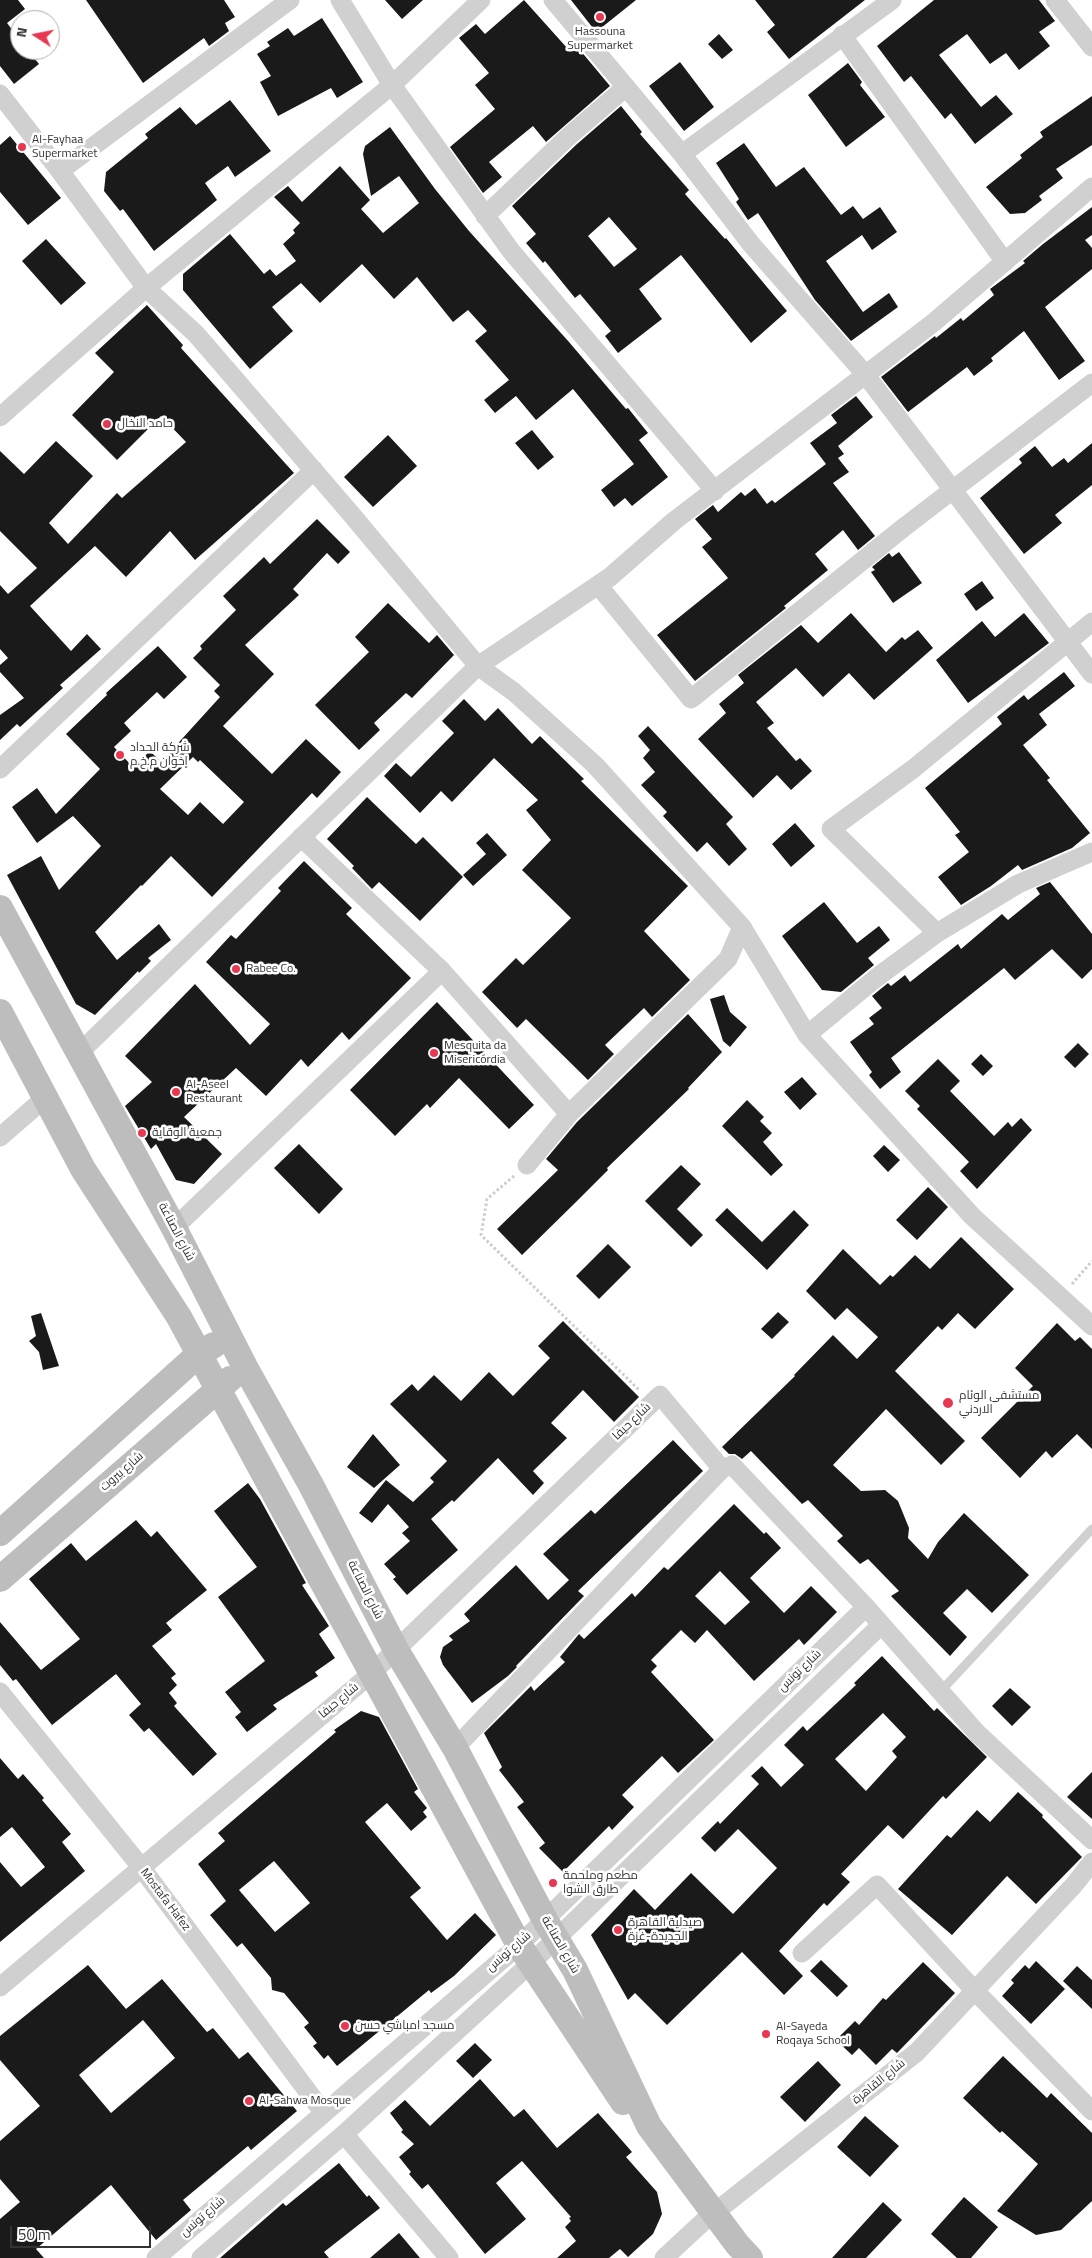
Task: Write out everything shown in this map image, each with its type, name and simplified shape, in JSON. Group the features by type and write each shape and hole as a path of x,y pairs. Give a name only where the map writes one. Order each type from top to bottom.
{"main road":[{"name":"شارع الصناعة","path":"0,908 174,1228 245,1367 311,1485 396,1650 455,1748 550,1929 575,1970 650,2126 710,2217 726,2258"},
{"name":"شارع الصناعة","path":"0,1012 83,1169 179,1317 525,1954 710,2217 750,2258"},
{"path":"0,1533 199,1354 230,1336"},
{"name":"شارع بيروت","path":"0,1578 217,1389 245,1367"}],"street":[{"path":"60,171 290,0"},
{"path":"340,0 392,85 510,251 715,491"},
{"path":"0,417 146,288 392,85 481,0"},
{"path":"554,0 682,154 750,244 865,374 954,489 1092,674"},
{"path":"682,154 892,0"},
{"path":"1055,0 1092,47"},
{"path":"842,35 1006,262"},
{"path":"485,216 569,136 626,87"},
{"path":"2,102 60,171 146,288 196,334 314,470 478,666 514,692 595,765 742,927 807,1035 972,1216 1092,1326"},
{"path":"79,1053 478,666 598,585 715,491 933,323 1092,188"},
{"path":"598,585 690,699 954,489 1092,383"},
{"path":"0,769 314,470"},
{"path":"937,933 831,829 913,769 1092,622"},
{"path":"301,837 442,971 569,1114"},
{"path":"807,1035 876,978 937,933 1018,884 1092,852"},
{"path":"527,1165 569,1114 728,959 742,927"},
{"path":"174,1228 442,971"},
{"path":"0,1137 45,1098"},
{"path":"656,1399 722,1469"},
{"name":"شارع حيفا","path":"0,1987 372,1673 656,1399"},
{"path":"455,1748 722,1469 732,1465 866,1607 939,1693 977,1733 1092,1840"},
{"name":"شارع تونس","path":"201,2258 344,2134 550,1929 866,1607"},
{"name":"شارع تونس","path":"550,1929 881,1625"},
{"name":"Mostafa Hafez","path":"0,1692 141,1868 323,2112"},
{"name":"شارع القاهرة","path":"664,2258 710,2217 917,2052 1074,1885 1092,1862"},
{"path":"802,1953 877,1885 974,1991 1092,2111"},
{"name":"شارع تونس","path":"156,2258 323,2112 525,1954"},
{"path":"344,2134 449,2258"}],"lane":[{"path":"939,1693 1092,1529"}],"path":[{"path":"527,1165 487,1198 481,1235 656,1399"},
{"path":"1060,1298 1092,1261"}],"building":[{"path":"0,0 18,0 25,9 10,10 10,21 7,23 10,27 10,60 36,60 39,64 14,84 0,66"},
{"path":"86,0 224,0 235,17 225,23 229,31 209,46 204,38 143,83"},
{"path":"385,0 423,0 402,19"},
{"path":"524,0 568,49 575,44 610,86 546,142 533,126 489,162 502,177 483,193 450,147 495,109 475,85 489,73 459,38 476,24 485,34"},
{"name":"Hassouna Supermarket","path":"571,0 636,0 596,32"},
{"path":"755,0 865,0 789,59 767,32 775,25"},
{"path":"934,0 1039,0 1055,21 1039,32 1050,46 1019,70 1006,53 990,64 967,34 939,55 981,107 996,95 1013,114 975,144 951,113 945,119 911,76 904,82 877,46"},
{"path":"322,18 363,82 337,98 331,88 278,116 260,82 271,76 257,54 270,46 267,42 288,28 294,36"},
{"path":"719,34 733,50 722,59 708,44"},
{"path":"680,62 714,107 684,131 649,86"},
{"path":"848,63 862,82 860,85 885,117 846,147 808,95"},
{"path":"1092,96 1092,145 1056,169 1063,178 1039,196 1042,200 1025,213 1010,214 986,187 1022,158 1020,155 1043,137 1040,132"},
{"path":"230,100 271,151 235,177 228,166 205,183 217,200 154,251 123,209 120,211 104,191 106,172 148,138 145,134 180,107 196,125"},
{"path":"621,106 642,132 640,134 689,190 685,194 726,238 787,311 751,343 681,255 639,289 662,319 618,353 605,336 611,331 580,294 575,298 545,261 543,263 526,243 536,234 512,206 577,144","holes":["609,217 637,249 614,267 588,236"]},
{"path":"390,127 435,189 469,231 569,342 626,409 628,408 648,433 639,440 668,477 632,506 625,498 614,507 601,490 634,464 573,389 536,420 516,396 495,413 484,400 509,380 475,341 487,331 468,310 453,322 417,277 394,299 362,264 320,303 301,283 272,307 293,331 250,369 183,290 183,274 230,234 264,274 270,269 276,276 296,261 283,244 295,233 293,230 300,223 274,197 288,186 302,202 340,166 370,200 361,209 383,233 419,203 399,176 371,196 363,154 365,146"},
{"path":"10,136 61,198 28,225 0,192 0,145"},
{"path":"744,143 776,187 804,167 841,215 853,206 863,219 880,207 897,232 872,250 862,235 826,261 863,312 889,293 898,307 851,341 815,300 758,213 748,220 736,202 739,199 716,163"},
{"path":"1092,207 1092,235 1085,240 1092,248 1092,269 1045,307 1085,361 1059,380 1024,331 991,358 993,361 974,376 967,367 908,412 881,377 961,318 963,321 994,295 990,289 1025,263 1023,261 1043,244"},
{"path":"46,239 86,283 61,305 22,261"},
{"path":"147,305 183,345 181,348 294,473 195,560 170,531 126,577 95,546 30,606 71,651 87,634 101,649 60,685 63,688 20,727 17,724 0,740 0,715 24,698 0,672 0,665 8,658 0,649 0,585 8,594 37,568 0,531 0,451 24,474 56,441 93,476 49,523 68,544 117,493 122,498 186,442 161,416 117,460 72,415 114,372 95,353"},
{"path":"856,396 873,417 838,446 844,454 838,458 849,472 833,483 875,536 858,550 843,530 815,554 828,570 784,606 786,608 695,681 657,635 728,578 702,547 712,539 695,519 713,505 718,512 741,492 745,496 755,488 767,504 772,500 775,503 826,464 810,443 837,423 831,415"},
{"path":"532,430 554,457 538,470 515,443"},
{"path":"388,435 417,466 373,507 344,477"},
{"path":"1092,443 1092,485 1055,515 1062,523 1024,554 980,498 1022,463 1019,459 1035,446 1052,467 1064,458 1068,463"},
{"path":"317,519 350,552 338,564 327,553 293,589 299,595 245,645 274,674 223,726 272,774 306,739 341,772 317,798 312,793 212,897 171,856 141,885 95,932 117,960 159,924 171,940 148,958 151,961 139,973 138,971 95,1015 76,1004 7,875 41,856 59,890 101,846 73,816 37,843 12,807 37,788 56,814 100,769 66,734 107,695 106,693 158,646 187,677 164,699 157,692 124,723 131,731 114,747 133,767 150,751 161,762 220,697 214,691 220,685 193,658 202,649 200,646 236,610 223,596 264,557 270,564","holes":["193,757 198,762 200,760 244,802 223,824 200,802 188,815 160,789"]},
{"path":"899,552 922,583 893,603 871,572 875,570 872,567 889,553 892,557"},
{"path":"982,581 994,598 976,611 964,594"},
{"path":"388,603 429,643 437,635 454,655 412,698 406,693 374,723 380,730 359,750 315,705 369,652 355,637"},
{"path":"851,613 886,652 902,637 905,640 918,630 933,648 874,700 849,673 823,697 796,668 756,702 774,723 767,728 796,761 800,758 812,771 791,790 777,775 753,798 698,739 726,713 719,704 744,683 738,675 801,625 818,643"},
{"path":"1024,613 1049,643 968,703 936,660 982,621 995,637"},
{"path":"1064,672 1075,686 1039,714 1047,725 1023,745 1050,778 1047,780 1090,833 1072,848 1022,870 1018,865 991,886 961,905 938,877 969,852 955,835 960,832 925,788 1002,724 997,717 1024,695 1028,700"},
{"path":"464,699 485,721 498,708 532,744 540,736 584,779 581,781 688,886 644,931 690,980 652,1017 644,1008 605,1045 614,1054 588,1080 526,1019 517,1028 482,992 516,958 523,965 571,918 522,870 551,840 526,810 538,800 494,758 452,802 441,791 420,813 384,776 396,763 411,777 454,733 442,721"},
{"path":"648,726 733,817 726,824 747,849 729,866 707,842 697,852 663,816 667,812 641,785 655,772 643,758 650,750 638,736"},
{"path":"367,797 416,844 423,837 463,877 420,921 379,882 372,889 352,868 354,866 327,839"},
{"path":"795,823 815,846 791,867 772,844"},
{"path":"487,833 507,855 473,886 463,875 486,854 476,843"},
{"path":"304,861 352,908 346,914 411,978 349,1040 342,1032 308,1067 301,1059 266,1096 236,1068 184,1117 222,1154 194,1184 176,1180 156,1144 151,1149 125,1106 152,1082 125,1056 195,984 250,1045 270,1024 206,962 231,935 236,939 281,891 278,888"},
{"path":"1050,882 1092,934 1092,969 1082,979 1052,949 1015,980 1004,968 891,1058 901,1072 880,1089 869,1075 872,1072 850,1042 874,1024 869,1018 882,1008 872,996 888,983 891,986 905,975 910,982 958,944 961,949 1002,914 1008,920 1040,894 1036,888"},
{"path":"824,902 857,943 879,926 890,940 868,958 874,965 841,992 822,990 782,936"},
{"path":"724,995 730,1012 747,1027 730,1047 723,1041 710,999"},
{"path":"437,1002 534,1105 509,1129 459,1078 430,1108 427,1104 395,1136 350,1090"},
{"path":"688,1014 722,1052 689,1089 607,1168 608,1170 522,1255 497,1229 558,1170 546,1159 577,1122"},
{"path":"1078,1043 1089,1054 1075,1068 1064,1057"},
{"path":"981,1054 993,1066 983,1076 971,1064"},
{"path":"938,1059 960,1081 950,1091 994,1136 1008,1122 1012,1127 1021,1118 1032,1130 977,1189 960,1171 969,1162 917,1109 920,1106 905,1091"},
{"path":"802,1077 817,1094 800,1110 784,1092"},
{"path":"747,1100 764,1117 760,1121 772,1133 763,1142 783,1165 771,1176 722,1126"},
{"path":"299,1144 343,1189 319,1214 274,1168"},
{"path":"884,1145 900,1160 888,1172 873,1156"},
{"path":"681,1165 701,1184 677,1209 703,1235 691,1247 645,1201"},
{"path":"928,1187 948,1207 917,1240 896,1220"},
{"path":"727,1208 762,1242 794,1210 809,1225 767,1270 715,1220"},
{"path":"961,1237 1014,1289 975,1329 958,1313 942,1330 938,1326 895,1371 965,1441 941,1465 886,1409 833,1465 861,1491 885,1490 898,1501 909,1528 908,1538 928,1559 938,1542 964,1513 1029,1575 992,1613 967,1589 943,1613 967,1637 950,1656 891,1596 899,1591 868,1559 860,1564 837,1541 843,1536 808,1500 802,1504 751,1451 742,1459 735,1454 729,1454 722,1447 795,1376 833,1335 857,1359 878,1337 847,1308 835,1320 806,1291 843,1249 880,1285 890,1275 893,1277 915,1255 930,1269"},
{"path":"608,1244 631,1267 599,1299 576,1276"},
{"path":"778,1312 789,1322 772,1339 761,1329"},
{"path":"41,1313 59,1366 43,1370 39,1352 29,1341 36,1336 31,1316"},
{"path":"563,1321 639,1397 614,1422 583,1390 551,1423 567,1438 533,1471 544,1483 533,1495 498,1458 454,1502 452,1500 431,1519 458,1550 407,1595 393,1579 396,1577 384,1564 410,1541 402,1533 409,1527 388,1504 372,1523 359,1513 386,1480 413,1502 434,1482 430,1478 447,1461 390,1404 412,1384 418,1391 434,1375 461,1401 489,1372 513,1396 550,1358 538,1346"},
{"path":"1057,1323 1075,1341 1080,1337 1092,1349 1092,1449 1077,1434 1052,1458 1046,1451 1020,1478 981,1438 1033,1386 1015,1368"},
{"path":"373,1434 400,1465 374,1488 347,1467"},
{"path":"673,1440 703,1471 578,1591 584,1596 517,1667 472,1703 443,1665 440,1657 443,1647 453,1640 449,1636 470,1621 464,1614 516,1565 548,1600 569,1580 543,1554 591,1510 595,1514"},
{"path":"248,1483 260,1499 306,1583 302,1585 329,1626 319,1634 335,1658 315,1672 318,1676 273,1705 277,1709 247,1732 235,1717 241,1712 225,1692 265,1661 218,1597 257,1567 214,1511"},
{"path":"734,1504 781,1548 750,1578 784,1613 811,1586 837,1612 804,1645 799,1639 754,1681 707,1630 695,1643 681,1630 651,1660 657,1666 651,1672 714,1740 678,1773 662,1756 622,1795 634,1807 612,1830 609,1826 563,1872 539,1848 545,1843 517,1807 524,1802 499,1770 502,1767 484,1733 531,1686 534,1691 565,1662 560,1657 579,1634 584,1639 632,1593 635,1597 664,1567 668,1570","holes":["720,1571 750,1602 725,1625 695,1596"]},
{"path":"136,1520 151,1537 157,1531 207,1590 166,1623 172,1630 152,1646 176,1674 171,1678 177,1685 169,1693 177,1703 174,1706 217,1754 193,1776 149,1728 144,1732 129,1715 141,1704 116,1674 52,1725 16,1679 13,1681 0,1665 0,1622 41,1670 80,1639 29,1579 71,1543 86,1561"},
{"path":"882,1656 934,1711 937,1708 987,1757 946,1799 943,1796 903,1839 888,1825 841,1874 850,1882 827,1906 824,1903 779,1951 803,1976 784,1995 742,1952 667,2025 635,1993 628,2000 591,1935 634,1889 655,1910 691,1873 733,1914 777,1868 738,1829 715,1852 701,1838 718,1821 720,1824 759,1784 751,1776 762,1766 781,1787 804,1765 784,1745 803,1726 807,1731 856,1685 854,1683","holes":["883,1713 906,1737 892,1751 897,1757 866,1791 835,1759"]},
{"path":"1010,1688 1031,1707 1012,1726 992,1706"},
{"path":"361,1711 379,1717 418,1789 414,1792 427,1808 423,1812 427,1817 411,1831 387,1803 365,1822 421,1888 410,1897 447,1940 475,1913 496,1935 454,1976 431,1993 429,1990 337,2066 328,2055 324,2059 313,2046 317,2043 304,2027 309,2023 284,1993 272,1990 271,1978 242,1943 237,1947 210,1915 226,1901 198,1864 225,1841 218,1833 336,1732 334,1730","holes":["274,1861 310,1903 275,1932 239,1890"]},
{"path":"0,1758 18,1779 23,1774 44,1798 42,1800 71,1834 62,1842 85,1871 0,1942 0,1862 21,1887 45,1867 12,1827 0,1837"},
{"path":"1092,1772 1092,1819 1067,1797"},
{"path":"1018,1792 1043,1815 1042,1817 1082,1857 1036,1904 1007,1876 952,1935 898,1889 947,1835 951,1838 977,1810 990,1822"},
{"path":"821,1960 848,1986 837,1997 810,1971"},
{"path":"1036,1961 1065,1989 1031,2024 1002,1996 1014,1983 1011,1980 1025,1965 1029,1969"},
{"path":"923,1962 955,1993 897,2053 892,2049 876,2065 859,2048 852,2055 836,2040 855,2021 859,2025 883,1998 886,2000"},
{"path":"88,1965 126,2009 162,1979 207,2032 213,2028 239,2059 248,2052 297,2111 251,2150 248,2146 183,2200 191,2210 156,2240 111,2185 36,2249 44,2258 0,2258 0,2219 20,2202 0,2179 0,2141 40,2106 0,2060 0,2036","holes":["143,2020 175,2058 111,2113 79,2075"]},
{"path":"1077,1966 1092,1980 1092,2009 1063,1981"},
{"path":"475,2043 492,2060 473,2078 456,2061"},
{"path":"1003,2056 1047,2098 1051,2093 1092,2133 1092,2201 1061,2230 1036,2235 997,2211 1038,2164 1002,2131 1000,2133 963,2098"},
{"path":"818,2061 841,2085 805,2122 780,2097"},
{"path":"480,2079 514,2117 524,2109 557,2148 598,2113 632,2152 626,2157 657,2192 662,2214 653,2234 628,2257 620,2249 609,2258 557,2258 576,2241 565,2227 571,2221 569,2218 571,2217 522,2161 496,2183 526,2219 485,2254 428,2184 422,2189 409,2174 411,2172 399,2157 414,2144 401,2132 403,2130 390,2113 405,2100 430,2126"},
{"path":"865,2116 899,2146 870,2177 837,2147"},
{"path":"339,2163 367,2197 369,2195 380,2208 324,2252 329,2258 220,2258 283,2203 286,2206"},
{"path":"964,2197 998,2227 971,2258 957,2258 931,2234"},
{"path":"883,2202 902,2220 866,2258 832,2258"},
{"path":"399,2233 420,2258 370,2258"}],"place":[{"name":"Hassouna Supermarket","path":"600,17"},
{"name":"Al-Fayhaa Supermarket","path":"22,147"},
{"name":"حامد النخال","path":"107,424"},
{"name":"شركة الحداد إخوان م.خ.م","path":"120,755"},
{"name":"Rabee Co.","path":"236,969"},
{"name":"Mesquita da Misericórdia","path":"434,1053"},
{"name":"Al-Aseel Restaurant","path":"176,1092"},
{"name":"جمعية الوقاية","path":"142,1133"},
{"name":"مستشفى الوئام الاردني","path":"948,1403"},
{"name":"مطعم وملحمة طارق الشوا","path":"553,1883"},
{"name":"صيدلية القاهرة الجديدة-غزة","path":"618,1930"},
{"name":"مسجد امباشي حسن","path":"345,2026"},
{"name":"Al-Sayeda Roqaya School","path":"766,2034"},
{"name":"Al-Sahwa Mosque","path":"249,2101"}]}
